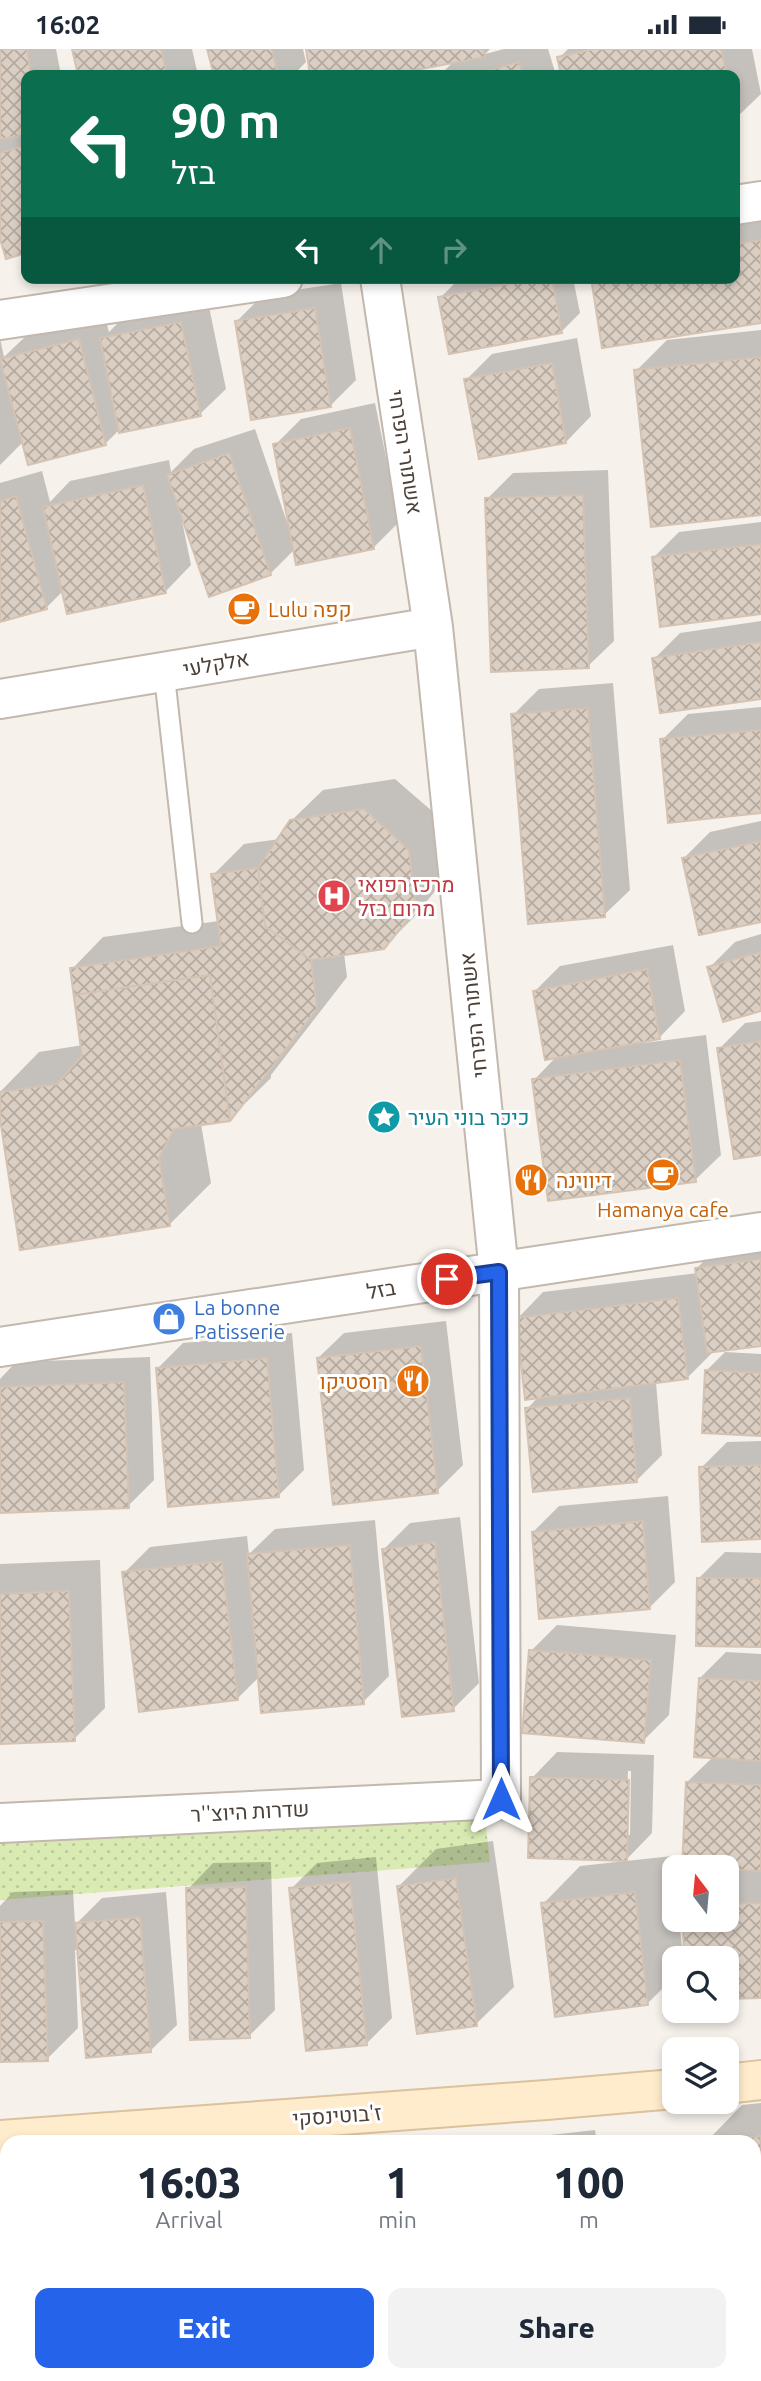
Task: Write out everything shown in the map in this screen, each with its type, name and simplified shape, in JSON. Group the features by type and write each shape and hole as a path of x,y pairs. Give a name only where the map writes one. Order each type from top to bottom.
{"street":[{"path":"740,204 761,201"},
{"path":"0,320 243,284"},
{"name":"אשתורי הפרחי","path":"381,284 433,627 499,1272 501,1799"},
{"name":"אלקלעי","path":"0,699 433,627"},
{"name":"בזל","path":"0,1347 761,1232"},
{"name":"שדרות היוצ''ר","path":"0,1823 501,1799"},
{"path":"739,2083 761,2080"},
{"name":"ז'בוטינסקי","path":"68,2135 662,2090"}],"lane":[{"path":"164,672 192,923"}],"green space":[{"path":"484,1810 490,1862 0,1900 0,1835"}],"building":[{"path":"0,49 27,49 30,70 21,70 21,136 0,139"},
{"path":"72,49 161,49 166,70 77,70"},
{"path":"207,49 272,49 277,70 213,70"},
{"path":"306,49 483,49 485,57 416,70 309,70"},
{"path":"594,49 721,49 726,70 560,70 557,57"},
{"path":"519,62 521,70 491,70"},
{"path":"21,147 21,254 6,259 0,239 0,153"},
{"path":"761,240 761,323 602,348 592,284 740,284 740,243"},
{"path":"508,284 553,284 562,333 449,354 438,297"},
{"path":"315,308 331,407 251,420 235,321"},
{"path":"181,322 201,416 119,433 100,338"},
{"path":"79,339 106,445 28,465 0,359"},
{"path":"761,357 761,515 651,527 634,370"},
{"path":"552,363 566,443 479,459 464,379"},
{"path":"350,428 374,549 296,565 273,444"},
{"path":"229,453 271,575 209,597 167,475"},
{"path":"143,485 166,593 67,614 43,507"},
{"path":"583,495 589,668 491,672 485,498"},
{"path":"16,496 47,609 0,622 0,501"},
{"path":"761,544 761,614 660,627 652,557"},
{"path":"761,642 761,699 660,713 652,658"},
{"path":"588,708 605,917 528,924 511,714"},
{"path":"761,730 761,813 668,823 660,739"},
{"path":"364,809 409,850 416,909 384,949 311,960 317,1009 230,1121 174,1129 159,1158 170,1226 20,1250 0,1119 0,1092 57,1084 82,1056 70,968 221,946 211,874 258,868 290,820"},
{"path":"364,809 409,850 416,909 384,949 311,960 265,926 258,868 290,820"},
{"path":"761,841 761,922 699,935 682,858"},
{"path":"761,952 761,1011 723,1022 707,967"},
{"path":"647,969 660,1039 545,1060 533,991"},
{"path":"210,975 230,1121 174,1129 159,1158 170,1226 20,1250 0,1119 0,1092 57,1084 82,1056 74,995"},
{"path":"761,1041 761,1155 734,1159 717,1048"},
{"path":"680,1060 696,1182 548,1201 532,1079"},
{"path":"761,1259 761,1346 707,1353 695,1268"},
{"path":"678,1298 688,1379 525,1400 516,1318"},
{"path":"421,1346 438,1493 333,1505 317,1358"},
{"path":"267,1358 279,1497 168,1507 156,1368"},
{"path":"705,1370 761,1373 761,1436 702,1433"},
{"path":"124,1382 129,1508 0,1513 0,1387"},
{"path":"630,1398 637,1482 533,1492 525,1408"},
{"path":"761,1465 761,1539 702,1542 699,1467"},
{"path":"643,1521 650,1609 539,1619 532,1532"},
{"path":"435,1542 454,1711 402,1717 382,1549"},
{"path":"350,1545 364,1704 261,1713 247,1554"},
{"path":"222,1561 238,1700 139,1712 122,1572"},
{"path":"697,1578 761,1578 761,1647 696,1646"},
{"path":"69,1591 75,1741 0,1744 0,1594"},
{"path":"529,1650 651,1660 644,1743 522,1733"},
{"path":"699,1678 761,1681 761,1761 694,1757"},
{"path":"530,1777 629,1780 627,1861 528,1858"},
{"path":"686,1782 761,1785 761,1871 739,1870 739,1855 683,1855"},
{"path":"456,1878 477,2026 417,2034 397,1886"},
{"path":"350,1882 367,2045 306,2051 289,1888"},
{"path":"246,1887 250,2038 190,2040 186,1888"},
{"path":"635,1892 648,2005 555,2017 541,1903"},
{"path":"761,1903 761,1998 739,1999 739,1946 684,1946 683,1932 739,1932 739,1904"},
{"path":"140,1917 151,2052 86,2058 75,1923"},
{"path":"43,1921 48,2061 0,2062 0,1922"}],"place":[{"name":"Lulu קפה","path":"244,609"},
{"name":"מרכז רפואי מרום בזל","path":"334,896"},
{"name":"כיכר בוני העיר","path":"384,1117"},
{"name":"Hamanya cafe","path":"663,1175"},
{"name":"דיווינה","path":"531,1180"},
{"name":"La bonne Patisserie","path":"169,1319"},
{"name":"רוסטיקו","path":"413,1381"}],"route":[{"path":"447,1279 499,1272 501,1799"}]}
